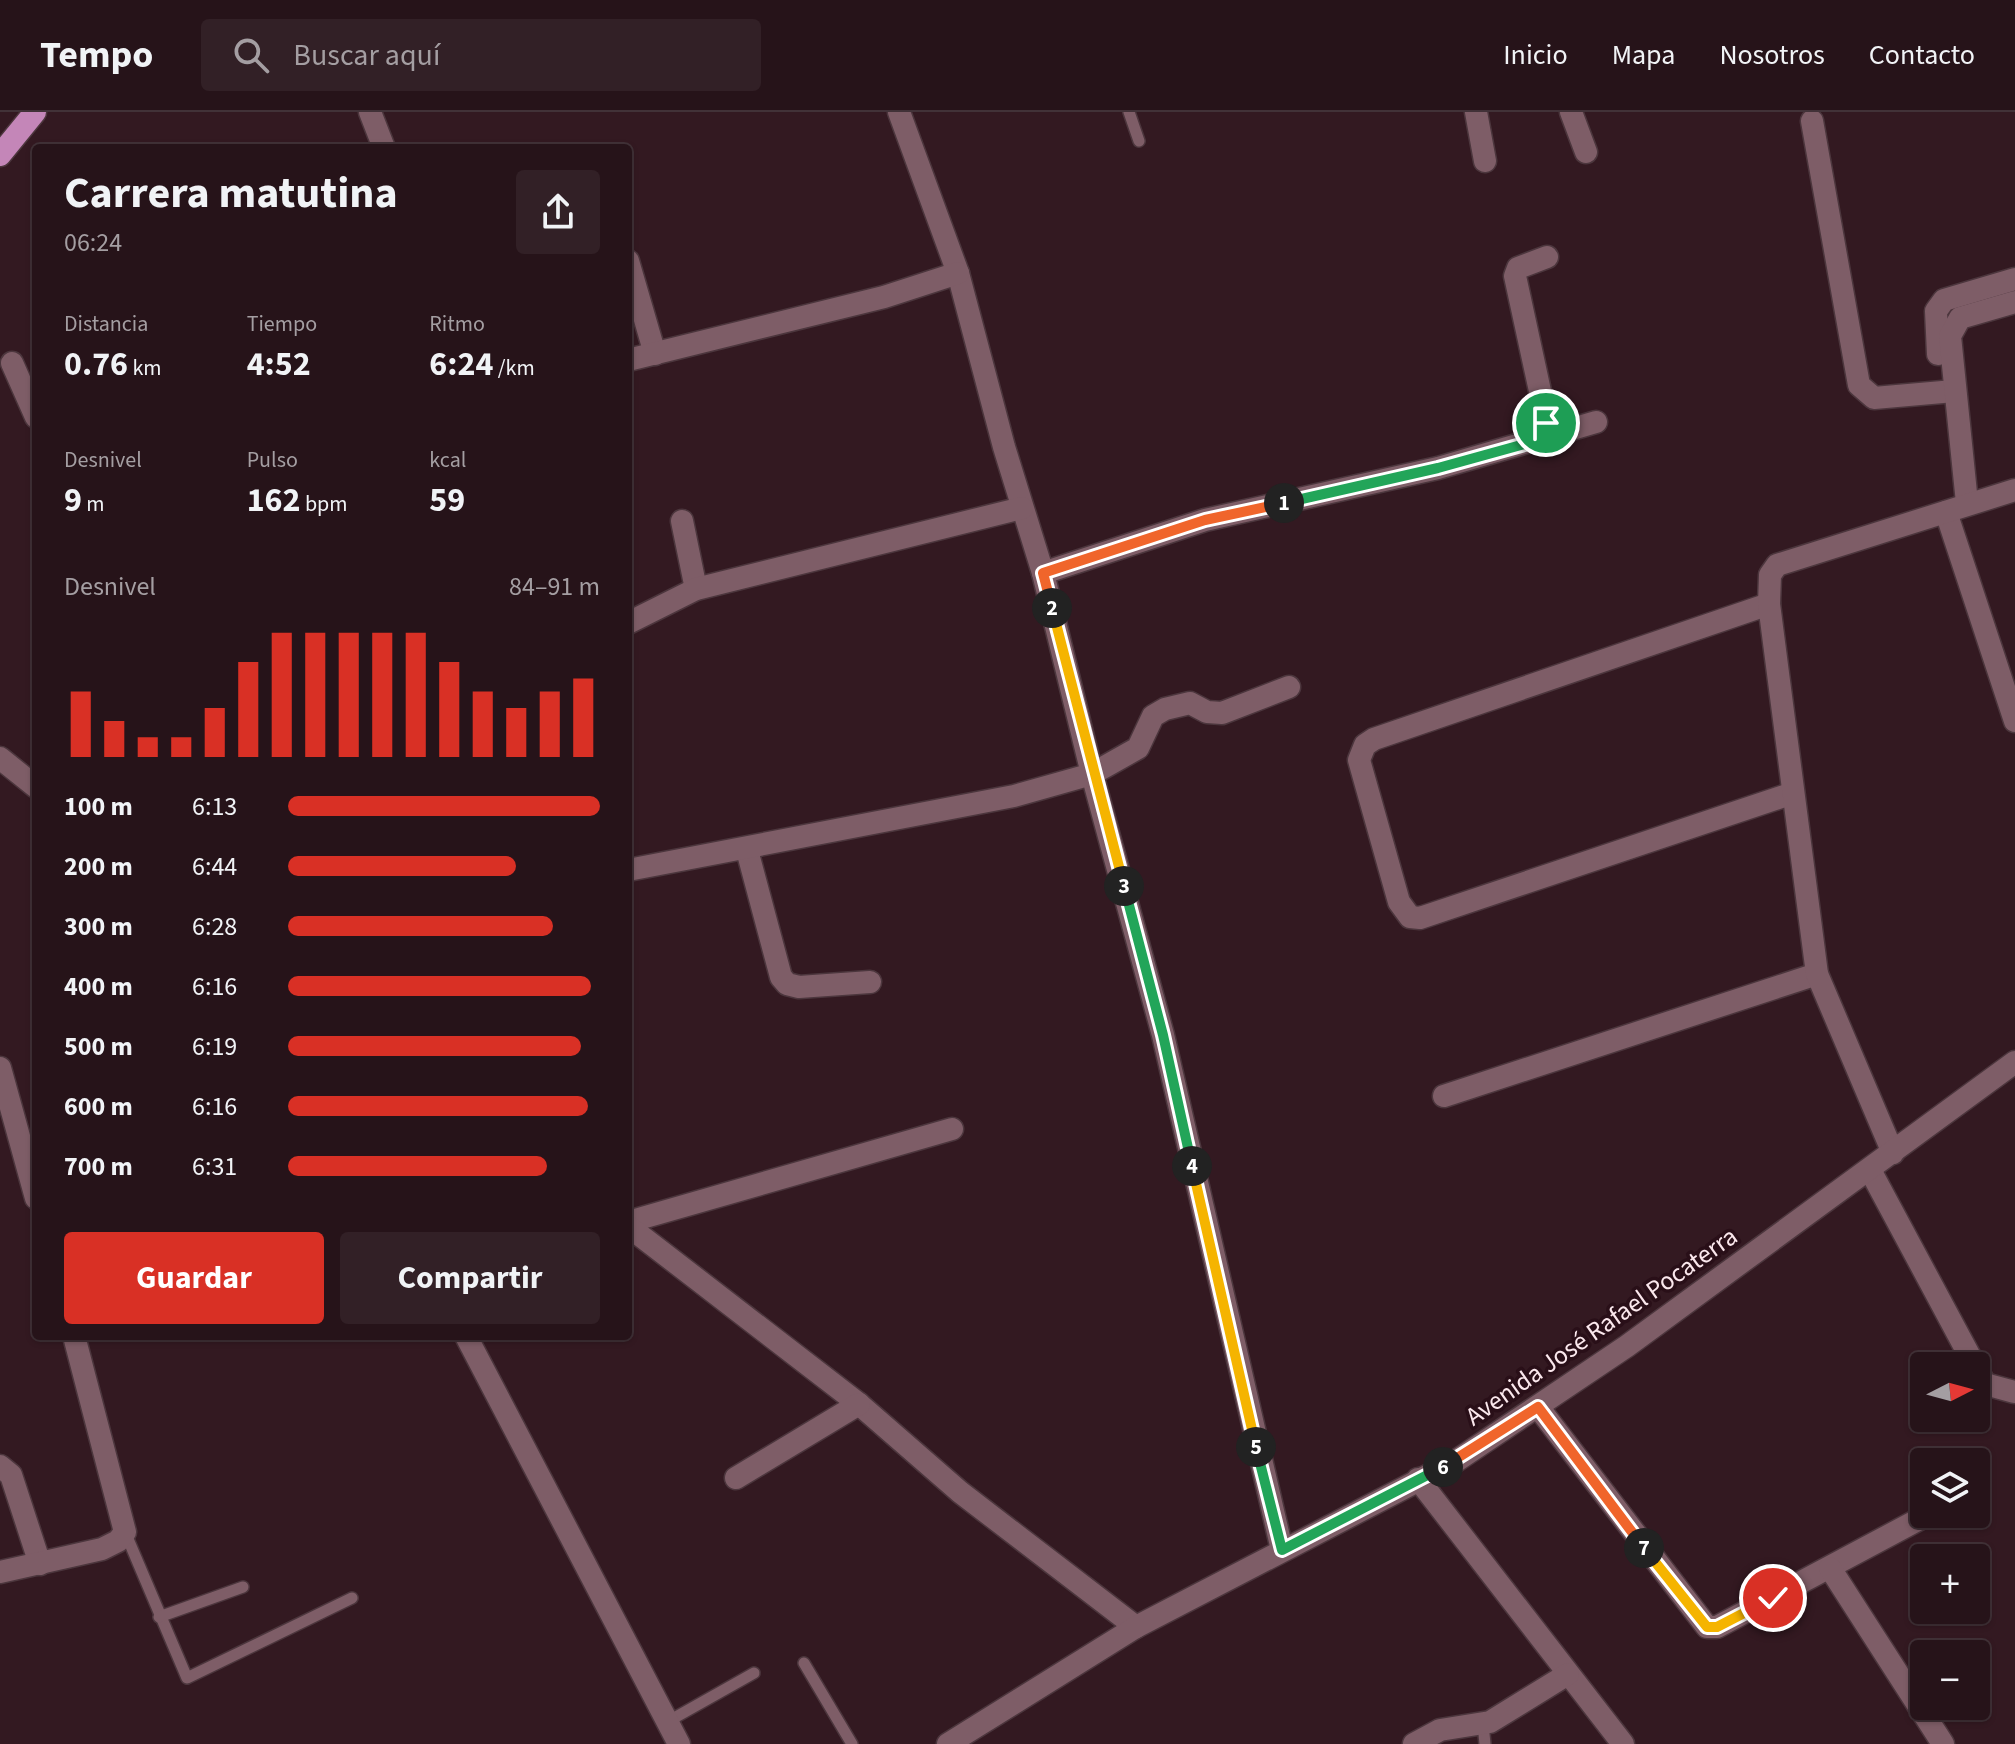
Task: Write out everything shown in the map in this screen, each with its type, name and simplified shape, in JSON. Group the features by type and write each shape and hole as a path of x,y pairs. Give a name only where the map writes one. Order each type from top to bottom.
{"highway":[{"path":"0,155 35,112"}],"street":[{"path":"370,112 382,144"},
{"path":"899,112 958,273 1022,508 1043,573 1092,774 1163,1035 1282,1550"},
{"path":"1476,112 1485,161"},
{"path":"1571,112 1586,152"},
{"path":"1812,121 1859,385 1874,398 1947,391"},
{"path":"1547,257 1518,268 1515,276 1550,437"},
{"path":"632,359 884,297 958,273"},
{"path":"632,275 655,354"},
{"path":"1967,503 1936,311 1944,300 1954,294 2015,279"},
{"path":"1947,391 1953,327 1960,318 2015,302"},
{"path":"12,363 32,408"},
{"path":"1043,573 1205,520 1438,468 1596,422"},
{"path":"1893,1153 1817,974 1769,604 1770,575 1777,565 2015,490"},
{"path":"632,621 696,589 1022,508"},
{"path":"1946,512 2015,721"},
{"path":"682,521 696,589"},
{"path":"1769,604 1374,739 1365,745 1359,760 1399,902 1410,917 1420,918 1793,793"},
{"path":"632,869 747,850 1014,796 1092,774 1138,748 1153,716 1165,709 1190,703 1207,712 1222,713 1289,687"},
{"path":"0,758 32,780"},
{"path":"747,850 781,977 787,984 799,987 870,982"},
{"path":"1444,1096 1817,974"},
{"name":"Avenida José Rafael Pocaterra","path":"948,1744 1136,1627 1456,1461 1538,1407 1870,1170 2015,1062"},
{"path":"0,1068 32,1184"},
{"path":"632,1223 952,1129"},
{"path":"1870,1170 1968,1352"},
{"path":"632,1227 859,1404 960,1492 1136,1627"},
{"path":"0,1572 102,1549 118,1541 125,1532 75,1340"},
{"path":"468,1340 679,1744"},
{"path":"1990,1385 2014,1392"},
{"path":"736,1478 859,1404"},
{"path":"1538,1407 1707,1627 1717,1627 1910,1524"},
{"path":"0,1466 11,1475 40,1564"},
{"path":"1418,1479 1623,1744"},
{"path":"1830,1568 1943,1744"},
{"path":"1414,1744 1440,1730 1484,1734 1568,1674"}],"lane":[{"path":"1129,112 1139,141"},
{"path":"125,1532 187,1678 352,1598"},
{"path":"159,1617 243,1587"},
{"path":"804,1663 852,1744"},
{"path":"667,1722 754,1673"}],"route":[{"path":"1546,423 1550,437 1438,468 1205,520 1043,573 1092,774 1163,1035 1266,1493 1282,1550 1456,1461 1538,1407 1700,1622 1707,1627 1717,1627 1773,1598"}]}
